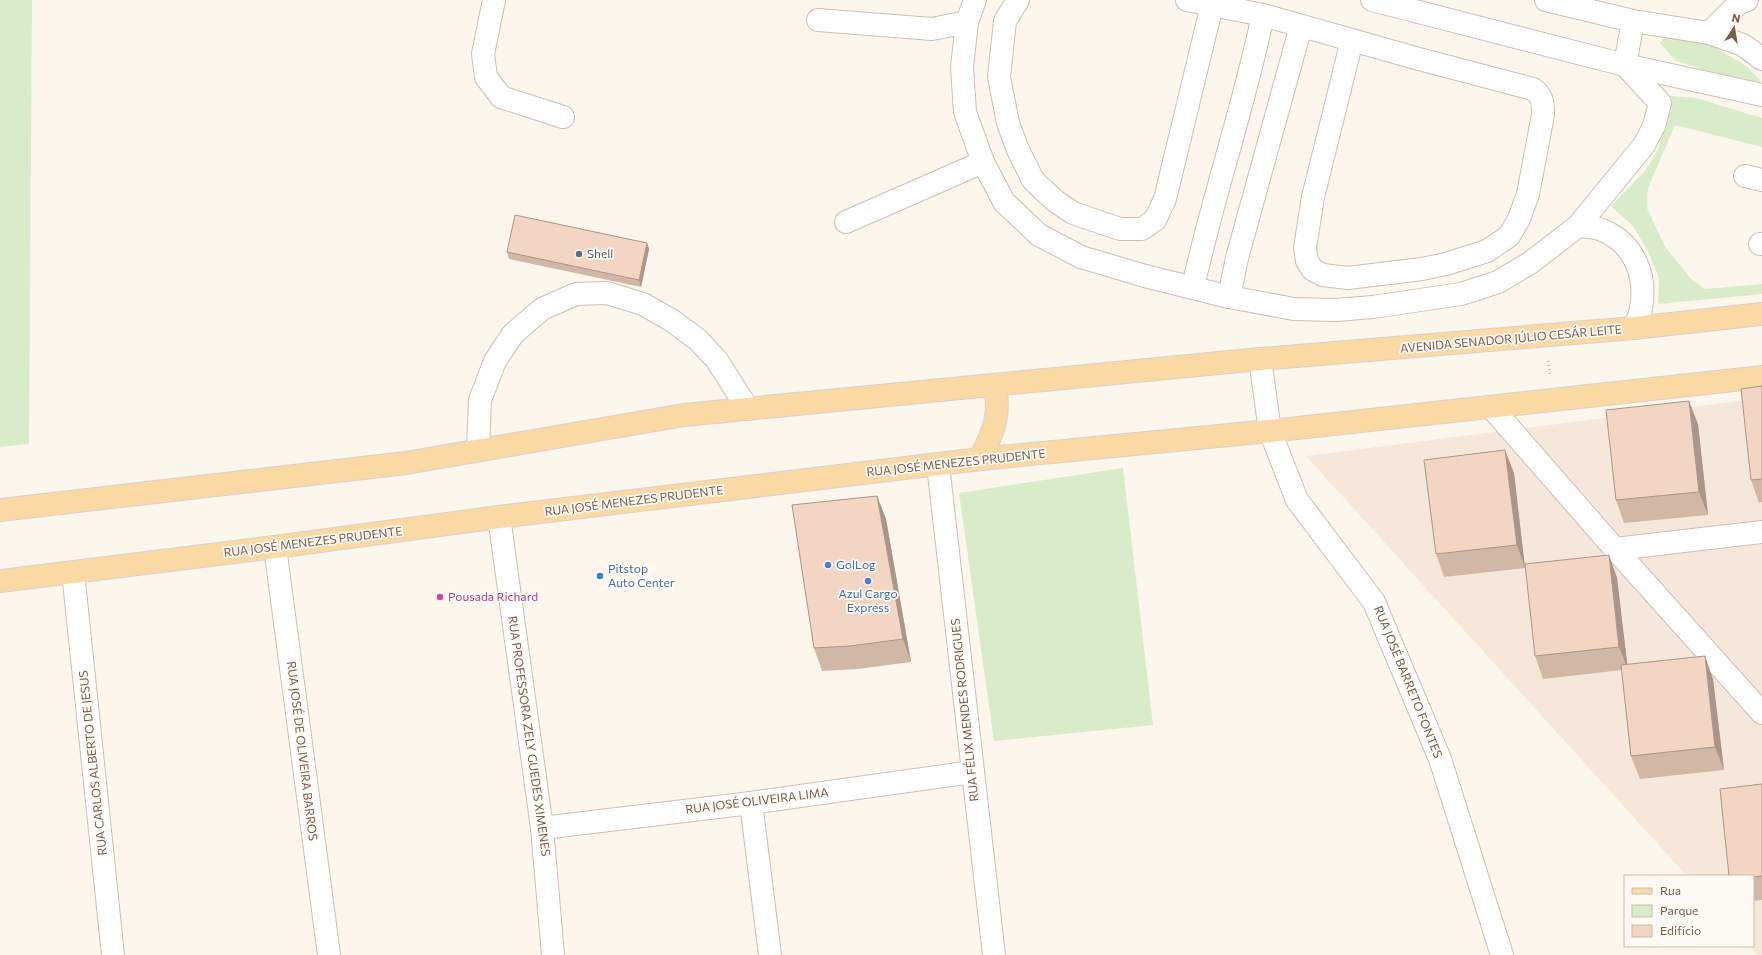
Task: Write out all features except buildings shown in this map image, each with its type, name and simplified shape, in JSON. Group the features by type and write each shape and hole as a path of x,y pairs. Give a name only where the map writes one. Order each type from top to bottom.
{"main road":[{"name":"AVENIDA SENADOR JÚLIO CESÁR LEITE","path":"1260,359 1546,336 1762,314"},
{"path":"0,510 406,463 478,449 684,415 1260,359"},
{"path":"1270,431 1762,376"},
{"path":"980,459 991,437 997,419 998,401 995,385"},
{"name":"RUA JOSÉ MENEZES PRUDENTE","path":"0,581 275,547 499,517 980,459 1270,431"}],"street":[{"path":"494,0 483,54 486,78 501,98 562,117"},
{"path":"975,0 968,22 962,67 965,112 983,162 1004,202 1038,235 1081,257 1145,276 1229,297 1294,309 1336,310 1373,307 1461,294 1498,282 1530,263 1578,226 1644,145 1654,126 1660,103 1625,65"},
{"path":"1018,0 1006,21 999,77 1008,123 1018,150 1033,180 1054,200 1073,213 1120,229 1142,229 1155,220 1165,199 1212,5"},
{"path":"1187,0 1263,15 1533,89 1541,95 1544,115 1528,194 1519,220 1509,236 1487,252 1422,269 1348,278 1323,275 1313,270 1307,261 1305,248 1313,197 1352,40"},
{"path":"1372,0 1625,65 1762,95"},
{"path":"1546,0 1634,21 1709,33 1743,45 1762,59"},
{"path":"1709,33 1739,3 1747,0"},
{"path":"1193,287 1201,252 1253,64 1263,15"},
{"path":"818,20 932,29 968,22"},
{"path":"1625,65 1634,21"},
{"path":"1229,297 1237,258 1301,26"},
{"path":"846,222 983,162"},
{"path":"1578,226 1601,230 1620,240 1632,252 1642,272 1642,308 1634,328"},
{"path":"478,449 480,400 495,361 513,334 542,309 576,294 607,293 643,304 671,320 697,339 716,359 748,409"},
{"name":"RUA JOSÉ BARRETO FONTES","path":"1260,359 1270,431 1297,500 1374,602 1440,759 1502,955"},
{"path":"1491,407 1615,549 1762,713"},
{"name":"RUA FÉLIX MENDES RODRIGUES","path":"938,465 994,955"},
{"name":"RUA PROFESSORA ZELY GUEDES XIMENES","path":"499,517 542,828 553,955"},
{"path":"1615,549 1762,532"},
{"name":"RUA JOSÉ DE OLIVEIRA BARROS","path":"275,547 329,955"},
{"name":"RUA CARLOS ALBERTO DE JESUS","path":"73,572 113,955"},
{"name":"RUA JOSÉ OLIVEIRA LIMA","path":"542,828 751,803 972,772"},
{"path":"751,803 770,955"}],"path":[{"path":"1546,336 1552,400"}],"shaded area":[{"path":"1762,398 1762,955 1758,955 1751,947 1754,947 1754,875 1686,875 1306,456"}],"green space":[{"path":"0,0 32,0 29,444 0,447"},
{"path":"1665,37 1705,41 1746,66 1762,82 1724,77 1675,60 1660,43"},
{"path":"1671,96 1696,98 1762,118 1762,147 1675,125 1648,188 1647,208 1665,247 1692,280 1705,289 1762,284 1762,294 1658,304 1659,279 1649,253 1633,226 1611,206 1645,171 1658,150"},
{"path":"1123,468 1153,725 994,741 959,493"}],"place":[{"name":"Shell","path":"579,254"},
{"name":"GolLog","path":"828,565"},
{"name":"Pitstop Auto Center","path":"600,576"},
{"name":"Azul Cargo Express","path":"868,581"},
{"name":"Pousada Richard","path":"440,597"}]}
